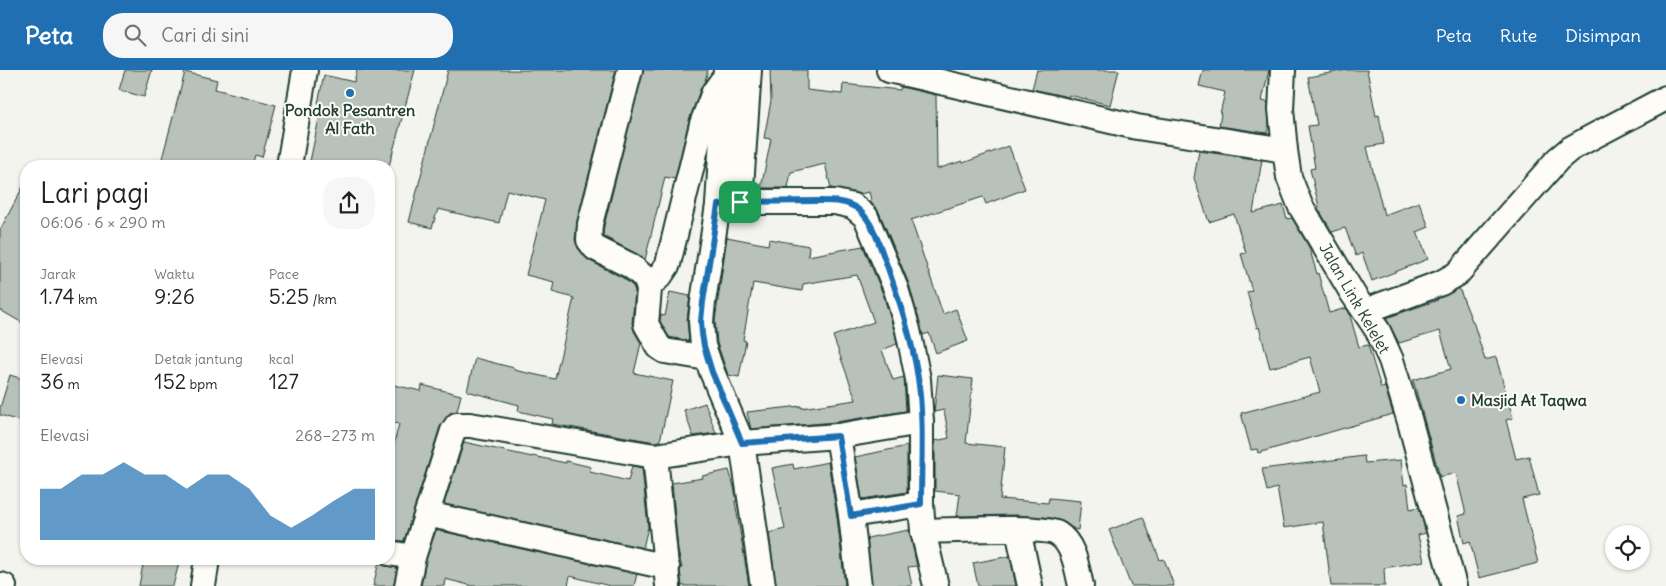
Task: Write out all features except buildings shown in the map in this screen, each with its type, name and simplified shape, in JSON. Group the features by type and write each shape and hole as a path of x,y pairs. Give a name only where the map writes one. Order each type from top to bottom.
{"street":[{"path":"290,160 305,70"},
{"path":"630,70 590,224 589,240 595,248 619,260 639,272 645,278 649,286 646,324 659,347 665,351 707,358"},
{"path":"749,70 729,204 701,321 707,358 742,443 763,586"},
{"path":"889,70 973,80 1137,127 1285,150"},
{"name":"Jalan Link Kelelet","path":"1285,70 1282,109 1289,177 1300,205 1353,294 1378,331 1391,360 1410,422 1454,586"},
{"path":"649,286 660,276 668,264 702,124 714,92 726,73"},
{"path":"726,73 729,204"},
{"path":"1365,311 1441,283 1457,274 1558,159 1590,138 1666,98"},
{"path":"729,204 835,202 853,206 866,217 890,274 908,330 918,379 921,422 921,504 923,531 936,586"},
{"path":"407,586 413,557 453,431 457,425 470,425 656,456 742,443 838,436 921,422"},
{"path":"838,436 851,516 859,586"},
{"path":"427,514 668,577 656,456"},
{"path":"851,516 921,504"},
{"path":"1018,530 1030,586"},
{"path":"923,531 1050,531 1062,537 1069,547 1081,586"},
{"path":"395,554 413,557"},
{"path":"203,586 205,565"},
{"path":"0,585 4,586"}],"place":[{"name":"Pondok Pesantren Al Fath","path":"350,93"},
{"name":"Masjid At Taqwa","path":"1461,400"}],"route":[{"path":"815,201 848,204 858,210 869,222 896,289 908,330 918,379 921,422 921,504 851,516 838,436 742,443 707,358 701,321 718,205 740,202 815,201"}]}
